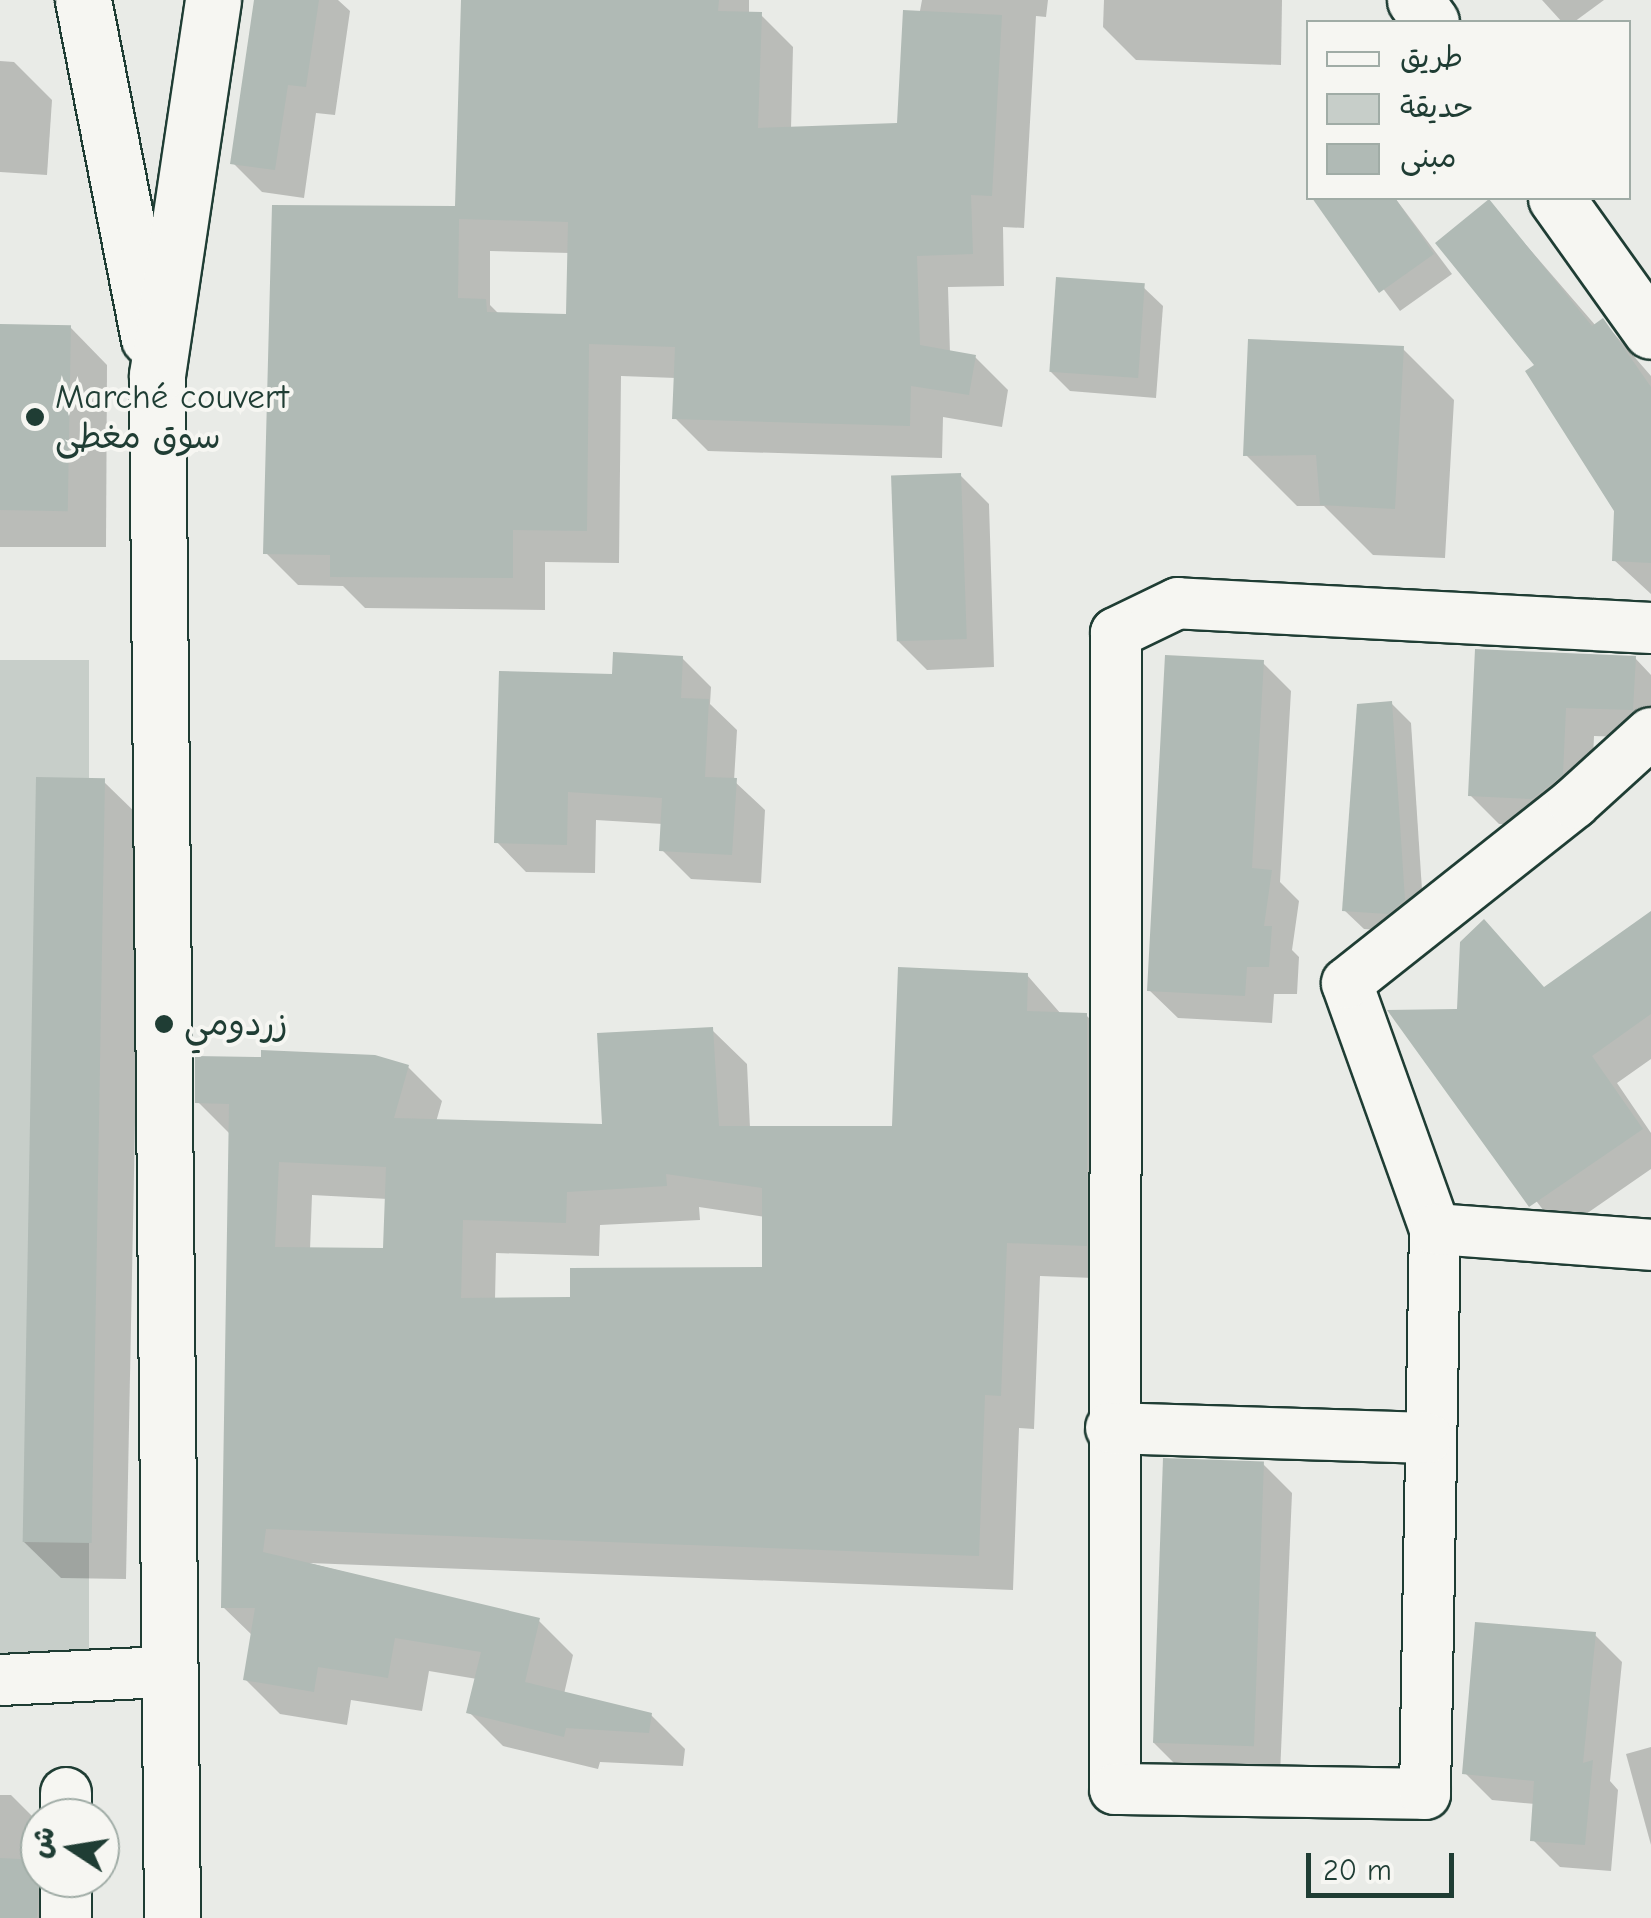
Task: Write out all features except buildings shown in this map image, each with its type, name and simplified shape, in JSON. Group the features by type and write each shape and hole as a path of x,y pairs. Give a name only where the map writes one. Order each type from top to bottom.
{"main road":[{"path":"82,0 157,375"},
{"path":"172,1918 164,1672 157,375 213,0"},
{"path":"1557,200 1651,331"}],"street":[{"path":"1651,628 1178,603 1116,633 1110,1428 1115,1789 1426,1794 1427,1438 1436,1229 1347,983 1574,803 1651,733"},
{"path":"1436,1229 1651,1245"},
{"path":"1110,1428 1427,1438"},
{"path":"0,1680 164,1672"}],"green space":[{"path":"0,660 89,660 89,1654 0,1654"}],"place":[{"name":"Marché couvert سوق مغطى","path":"35,417"},
{"name":"زردومي","path":"164,1024"}]}
